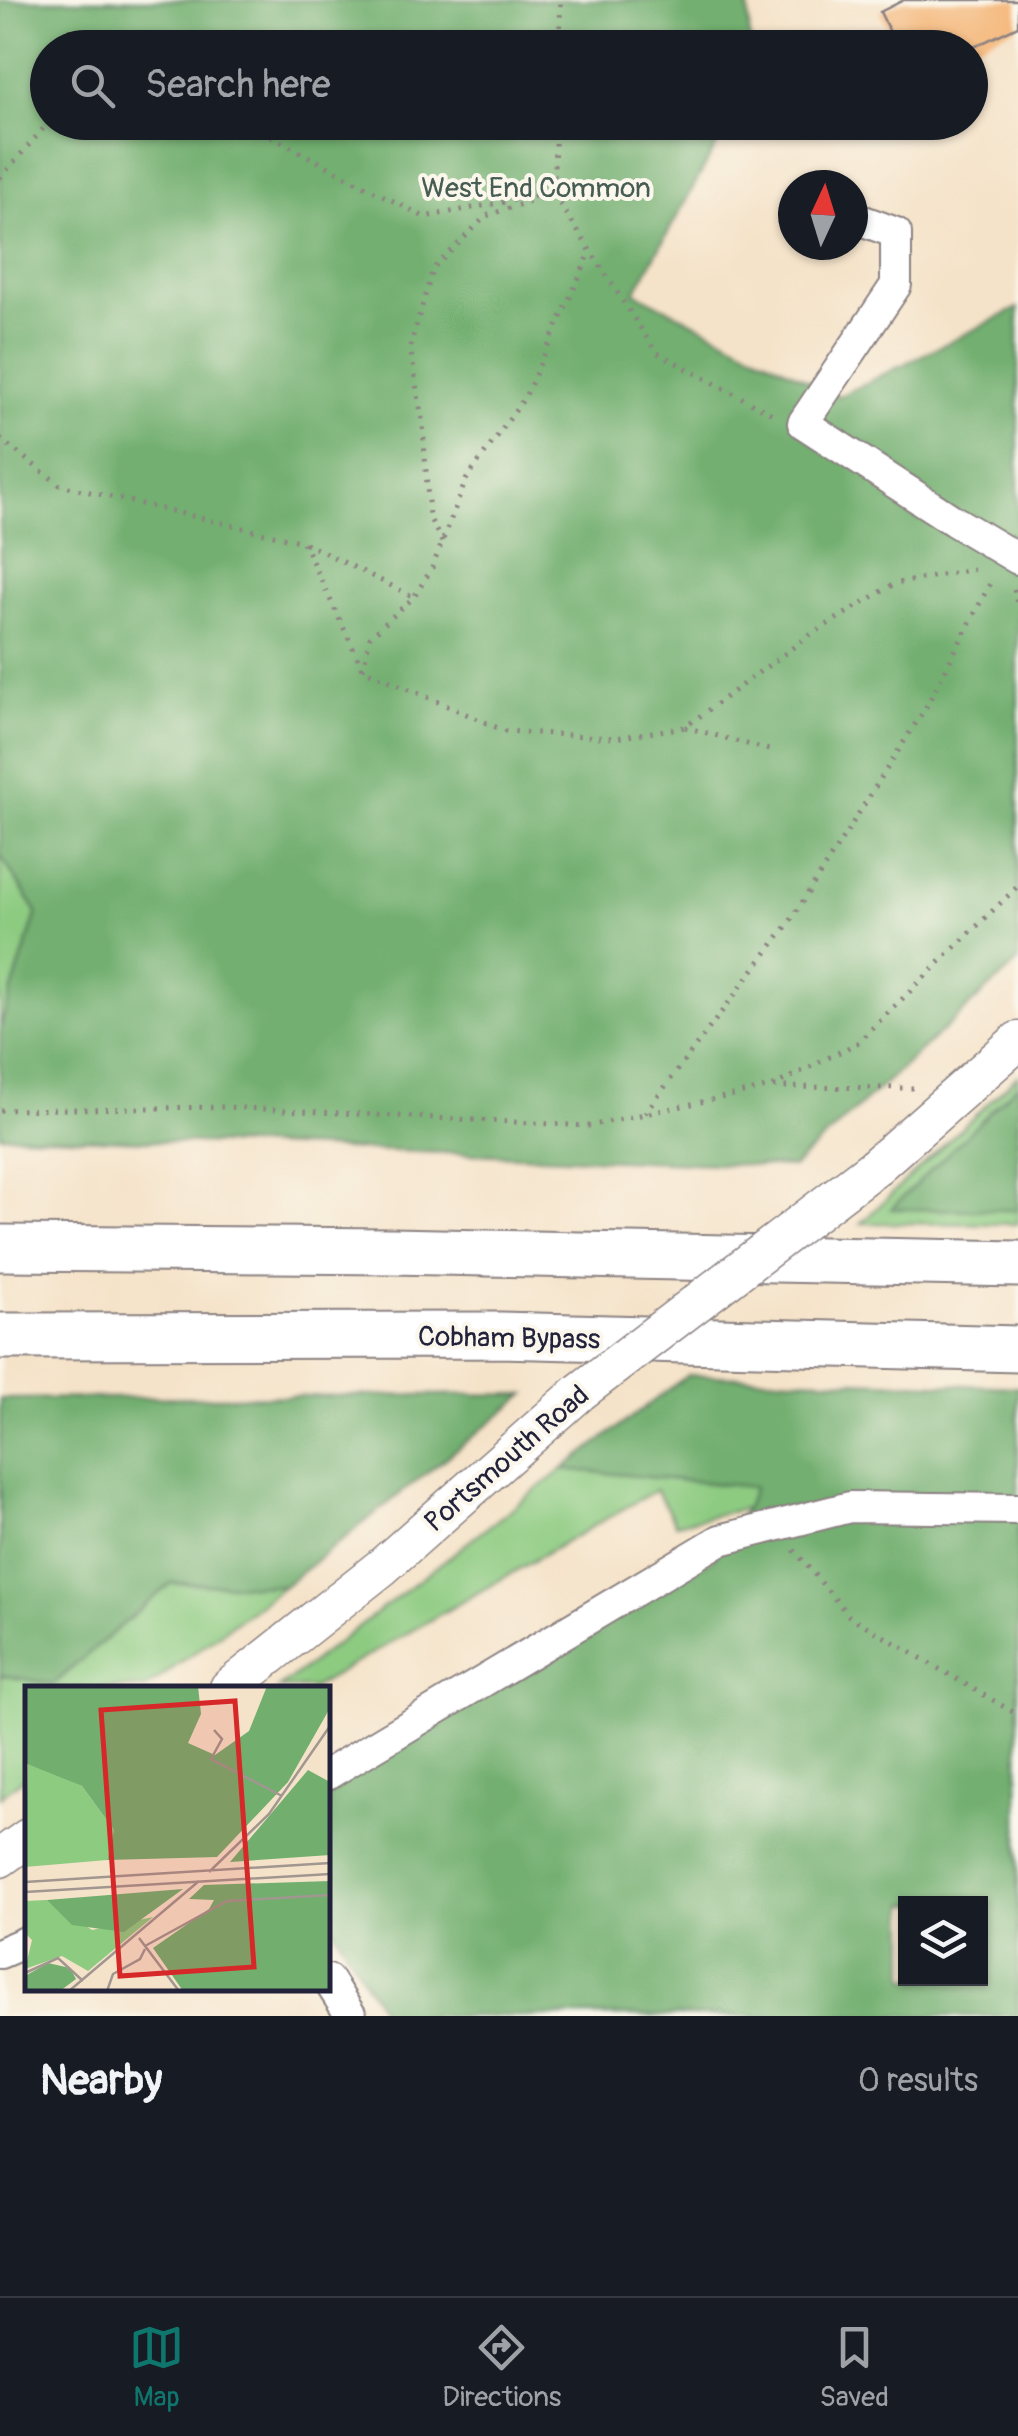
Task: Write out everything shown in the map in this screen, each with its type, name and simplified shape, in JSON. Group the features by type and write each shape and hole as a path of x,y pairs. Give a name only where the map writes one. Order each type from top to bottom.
{"highway":[{"path":"0,1248 412,1251 1018,1264"},
{"name":"Cobham Bypass","path":"0,1336 500,1335 1018,1349"}],"main road":[{"name":"Portsmouth Road","path":"232,1686 382,1567 580,1392 876,1166 1018,1041"},
{"path":"0,1858 25,1840"}],"street":[{"path":"868,223 896,233 896,285 803,423 1008,558"},
{"path":"330,1773 720,1540 850,1507 1018,1509"},
{"path":"0,1953 25,1942"},
{"path":"330,1983 351,2016"}],"path":[{"path":"560,30 561,0"},
{"path":"0,178 34,140"},
{"path":"278,140 424,216 554,193"},
{"path":"555,140 554,193 656,352 769,414 803,423"},
{"path":"442,542 429,516 423,425 410,347 433,269 486,216 554,193"},
{"path":"363,669 370,638 414,597 432,568 466,480 525,397 591,252"},
{"path":"0,439 60,485 303,542 414,597"},
{"path":"303,542 363,669 505,731 615,738 685,727 776,752"},
{"path":"685,727 807,636 894,584 1008,558"},
{"path":"644,1114 789,923 926,707 1008,558"},
{"path":"771,1087 858,1043 1018,886"},
{"path":"0,1110 224,1107 589,1126 771,1087 962,1090"},
{"path":"787,1542 849,1616 1018,1715"}],"green space":[{"name":"West End Common","path":"0,0 748,0 749,30 30,30 30,140 720,140 635,292 839,396 1018,308 1018,962 793,1167 0,1135 0,1028 37,912 0,855"},
{"path":"0,855 37,912 0,1028"},
{"path":"1018,1075 1018,1224 861,1223"},
{"path":"1018,1084 1018,1210 891,1209"},
{"path":"688,1375 1018,1387 1018,2016 385,2016 330,1923 330,1783 712,1559 746,1508 754,1487 563,1469"},
{"path":"526,1394 284,1586 171,1583 53,1684 0,1675 0,1399"},
{"path":"563,1469 755,1487 746,1508 676,1524 656,1490 315,1686 282,1686"},
{"path":"171,1583 284,1586 149,1686 25,1686 25,1778 0,1797 0,1675 53,1684"}],"building":[{"path":"904,0 1018,0 1018,26 988,40 988,30 889,30 880,12"}]}
